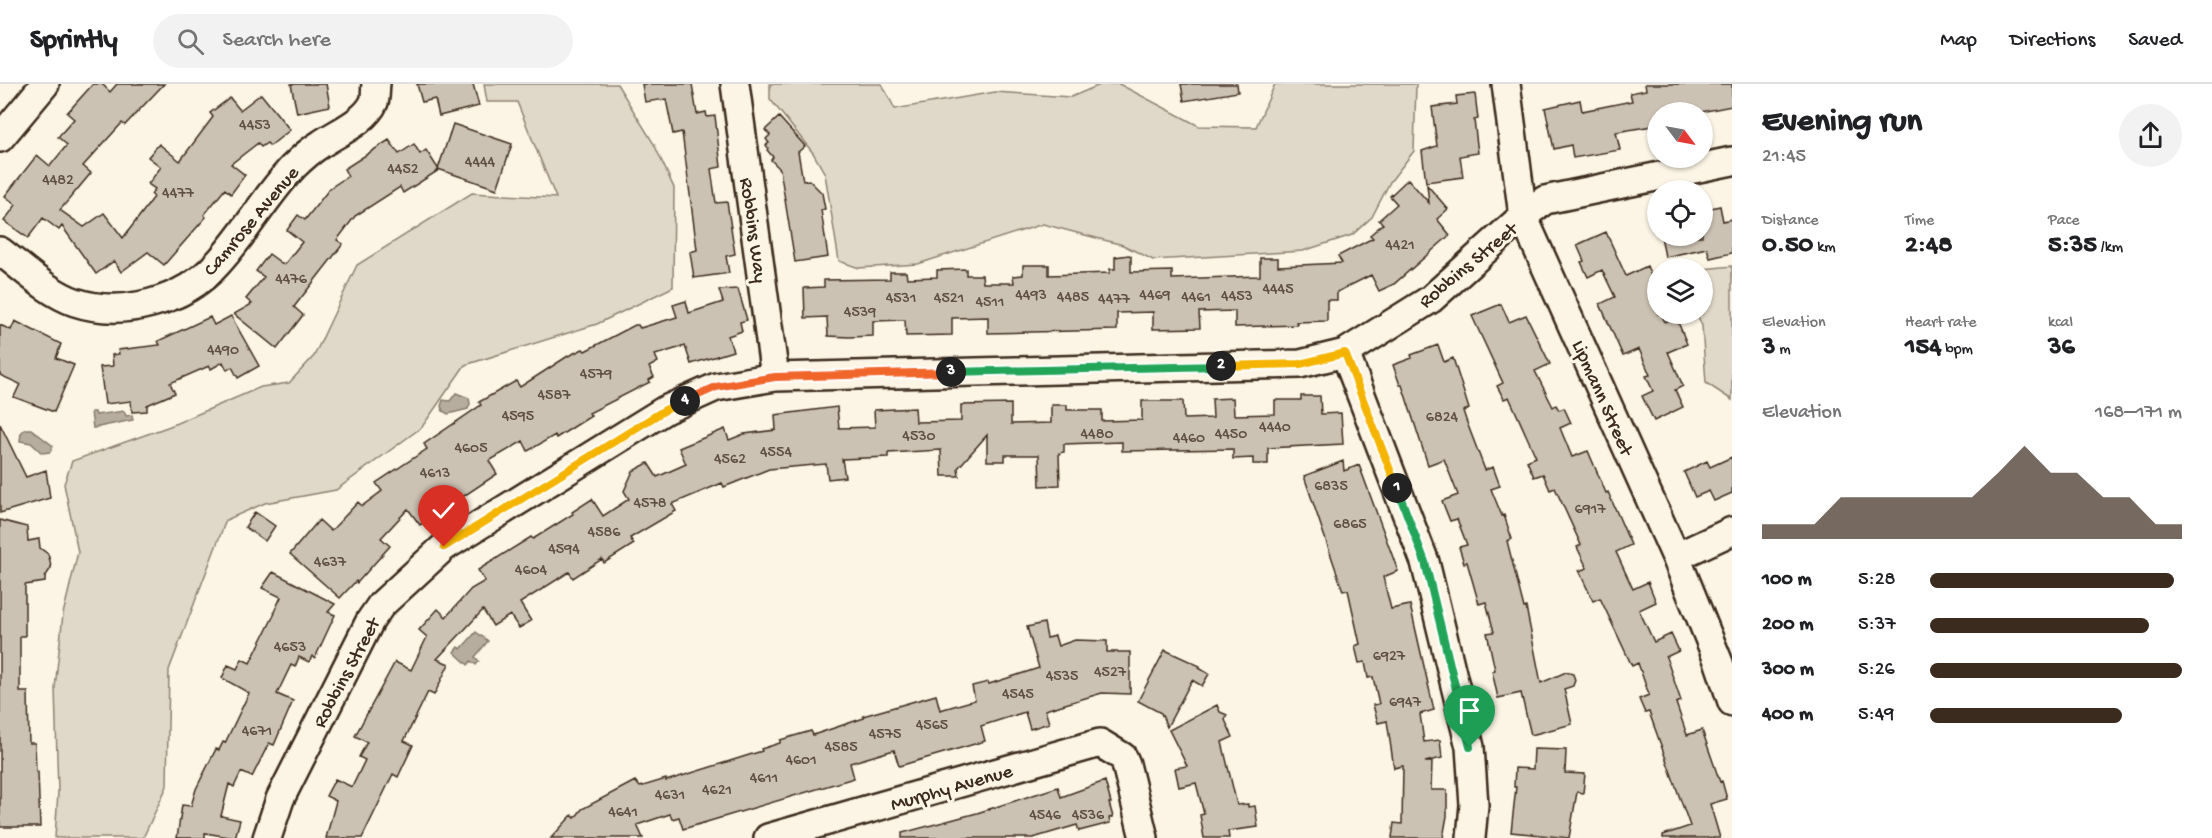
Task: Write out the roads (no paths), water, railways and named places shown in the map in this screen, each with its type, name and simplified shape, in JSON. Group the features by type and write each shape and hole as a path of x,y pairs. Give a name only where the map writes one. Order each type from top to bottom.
{"street":[{"path":"0,138 45,84"},
{"name":"Camrose Avenue","path":"0,251 48,287 75,302 130,308 165,299 193,286 217,264 294,166 318,146 365,115 374,101 376,84"},
{"name":"Robbins Way","path":"735,84 775,377"},
{"name":"Lipmann Street","path":"1506,84 1523,216 1676,557 1719,663 1732,702"},
{"name":"Robbins Street","path":"267,838 280,799 370,621 381,605 444,547 665,410 716,387 775,377 1300,364 1345,353 1431,299 1523,216 1545,200 1732,161"},
{"path":"1345,353 1425,562 1470,747 1474,805 1471,838"},
{"path":"1676,557 1732,531"},
{"name":"Murphy Avenue","path":"768,838 1100,743 1123,758 1126,764 1144,838"}]}
